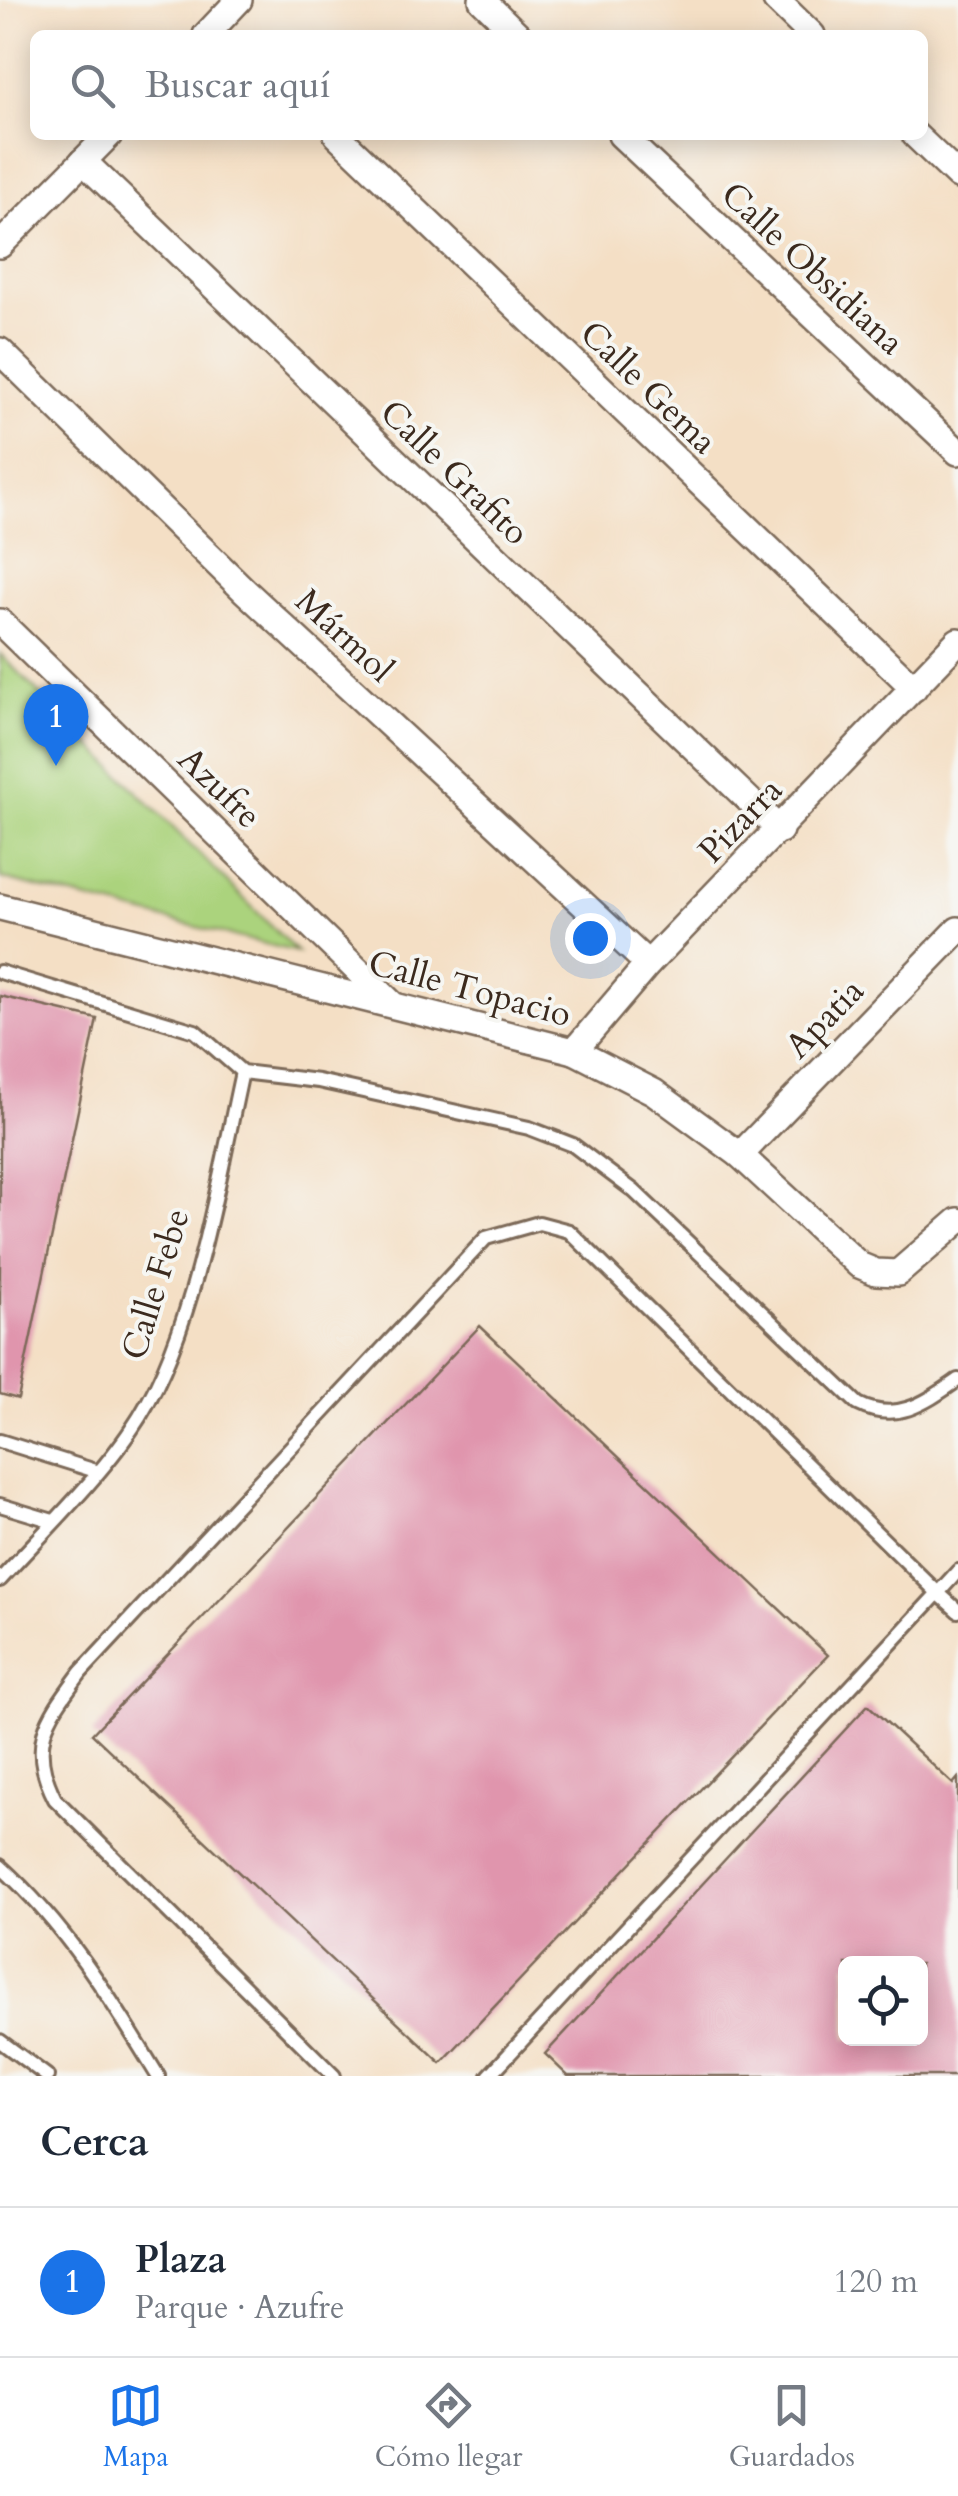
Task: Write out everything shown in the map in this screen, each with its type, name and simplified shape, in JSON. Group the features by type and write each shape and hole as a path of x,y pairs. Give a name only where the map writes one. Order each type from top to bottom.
{"street":[{"path":"220,30 239,0"},
{"path":"482,0 513,30"},
{"path":"788,4 808,30"},
{"path":"0,245 104,140"},
{"name":"Calle Gema","path":"342,140 914,688"},
{"name":"Calle Obsidiana","path":"627,140 958,452"},
{"path":"921,140 958,176"},
{"name":"Calle Grafito","path":"83,162 780,830"},
{"name":"Mármol","path":"0,351 245,590 648,964"},
{"name":"Azufre","path":"0,622 391,1003"},
{"name":"Pizarra","path":"574,1051 648,964 958,641"},
{"name":"Calle Topacio","path":"0,907 574,1051 654,1092 740,1155 859,1265 876,1272 898,1273 958,1221"},
{"name":"Apatia","path":"740,1155 958,930"}],"lane":[{"path":"0,972 194,1031 242,1072 318,1081 529,1128 573,1145 634,1191 858,1404 886,1414 908,1411 958,1381"},
{"name":"Calle Febe","path":"0,1580 131,1430 181,1322 242,1072"},
{"path":"334,2076 55,1799 43,1776 40,1746 48,1716 81,1672 486,1238 539,1223 568,1232 958,1610"},
{"path":"0,1442 96,1470"},
{"path":"0,1505 53,1521"},
{"path":"488,2076 958,1571"},
{"path":"0,1866 30,1893 97,1976 158,2076"},
{"path":"0,2041 33,2070 48,2076"}],"green space":[{"path":"0,654 297,952 0,878"}],"building":[{"path":"0,996 97,1019 18,1399 0,1394"},
{"path":"480,1326 828,1655 441,2063 92,1734"},
{"path":"868,1705 953,1784 958,1778 958,2076 568,2076 545,2054"}],"place":[{"name":"Plaza","path":"56,766"}]}
